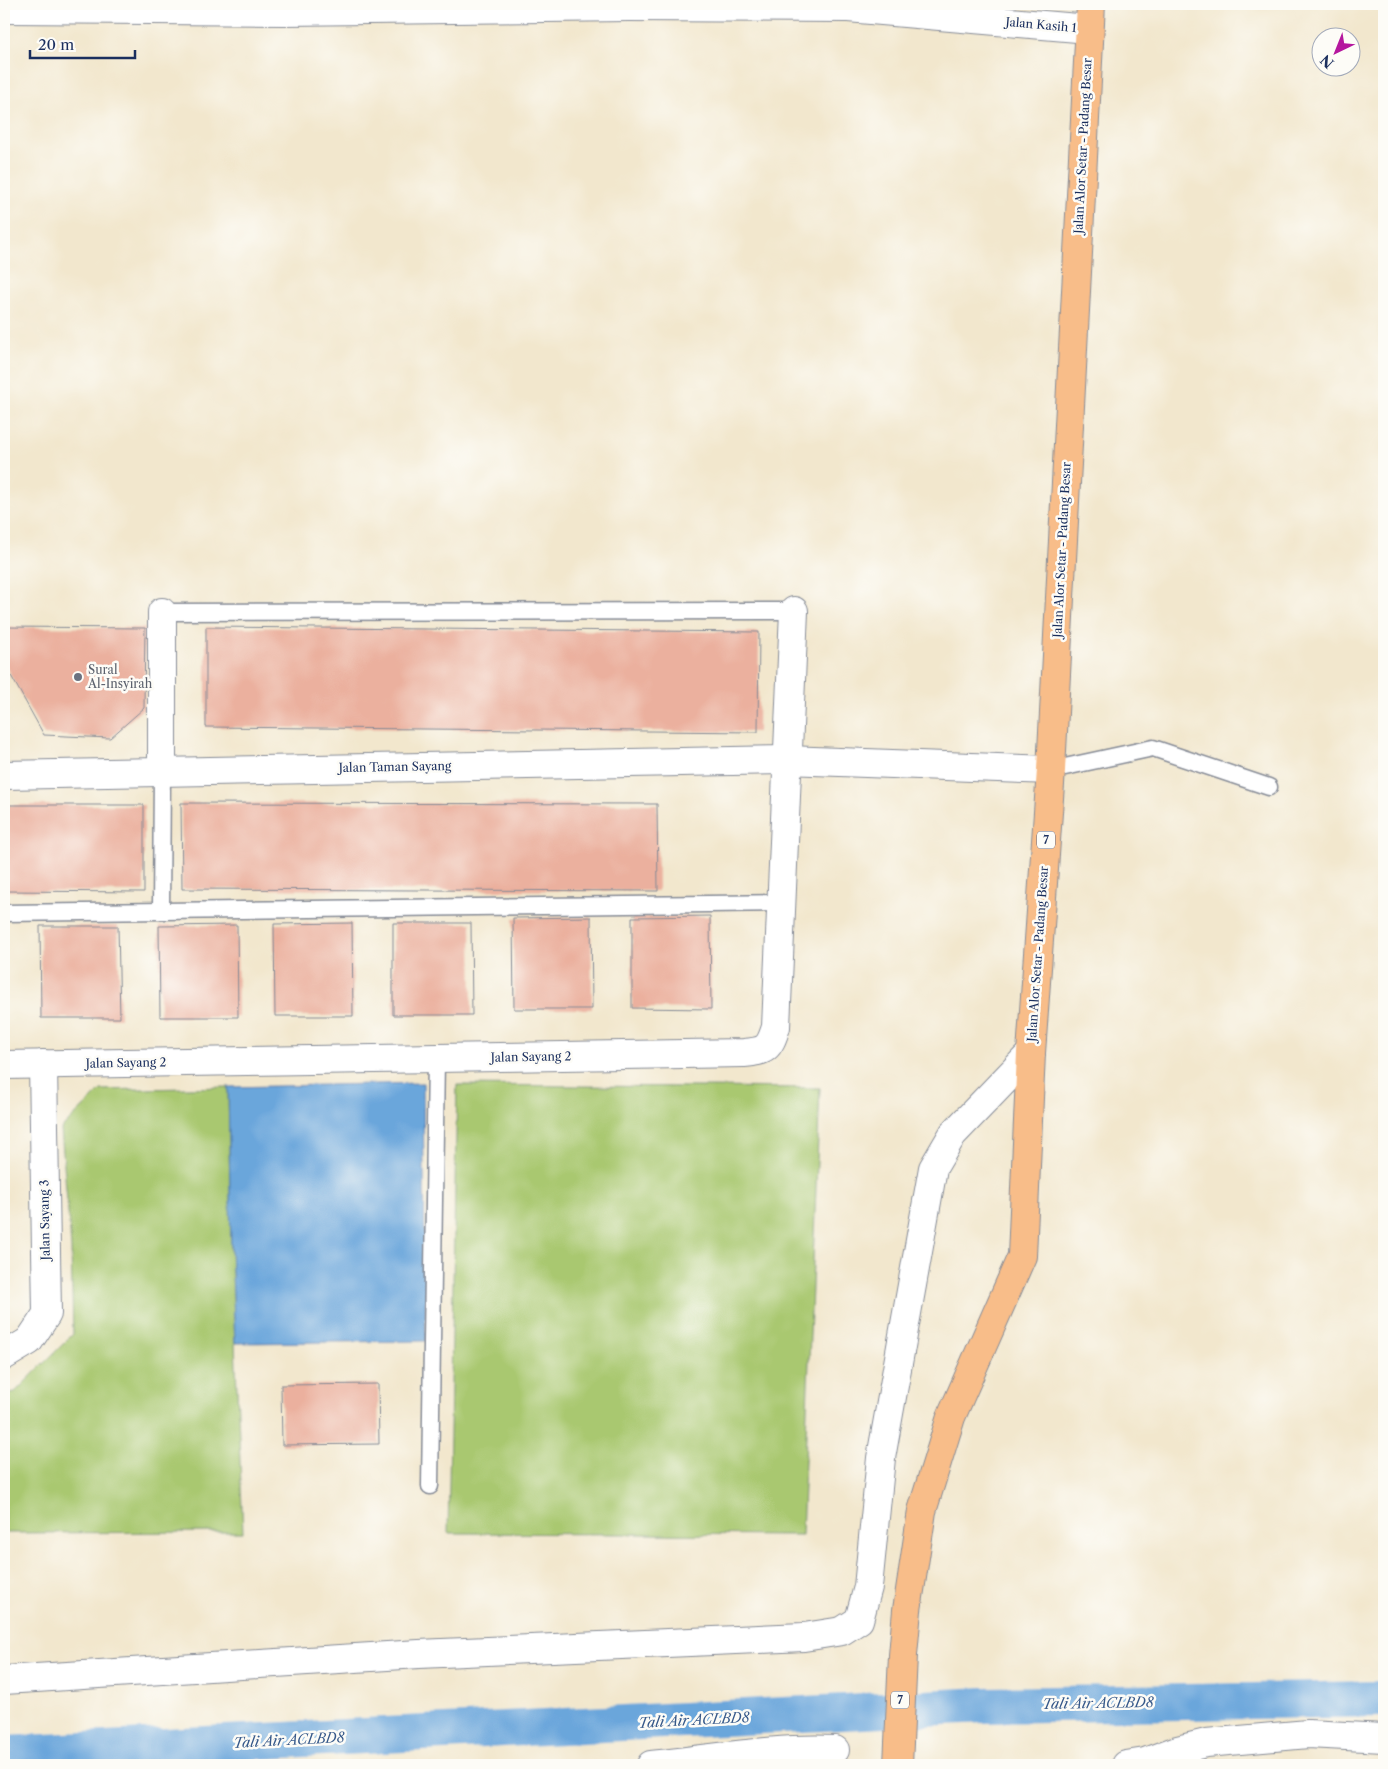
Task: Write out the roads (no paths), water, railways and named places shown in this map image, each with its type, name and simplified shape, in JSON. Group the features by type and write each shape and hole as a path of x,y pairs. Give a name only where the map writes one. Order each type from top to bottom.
{"main road":[{"name":"Jalan Alor Setar - Padang Besar","path":"898,1755 903,1656 922,1510 951,1417 1022,1256 1031,1053 1051,770 1090,16"}],"street":[{"name":"Jalan Kasih 1","path":"4,9 167,6 848,6 1090,16"},
{"name":"Jalan Sayang 2","path":"4,1065 744,1054 760,1052 771,1043 776,1027 794,611"},
{"path":"162,612 162,772"},
{"name":"Jalan Taman Sayang","path":"4,775 787,760 1051,770"},
{"path":"4,1680 410,1655 804,1637 842,1631 859,1620 868,1587 881,1458 933,1168 953,1134 1031,1053"},
{"name":"Jalan Sayang 3","path":"4,1356 29,1341 46,1314 44,1064"},
{"path":"1126,1765 1145,1762 1177,1750 1206,1743 1308,1734 1384,1738"},
{"path":"651,1765 796,1750 835,1750"}],"lane":[{"path":"162,612 794,611"},
{"path":"1051,770 1153,748 1269,787"},
{"path":"161,911 162,772"},
{"path":"4,913 781,902"},
{"path":"430,1486 436,1058"}],"water":[{"path":"423,1083 426,1341 235,1343 228,1087"}],"waterway":[{"name":"Tali Air ACLBD8","path":"4,1754 985,1705 1384,1699"}],"place":[{"name":"Sural Al-Insyirah","path":"78,677"}]}
